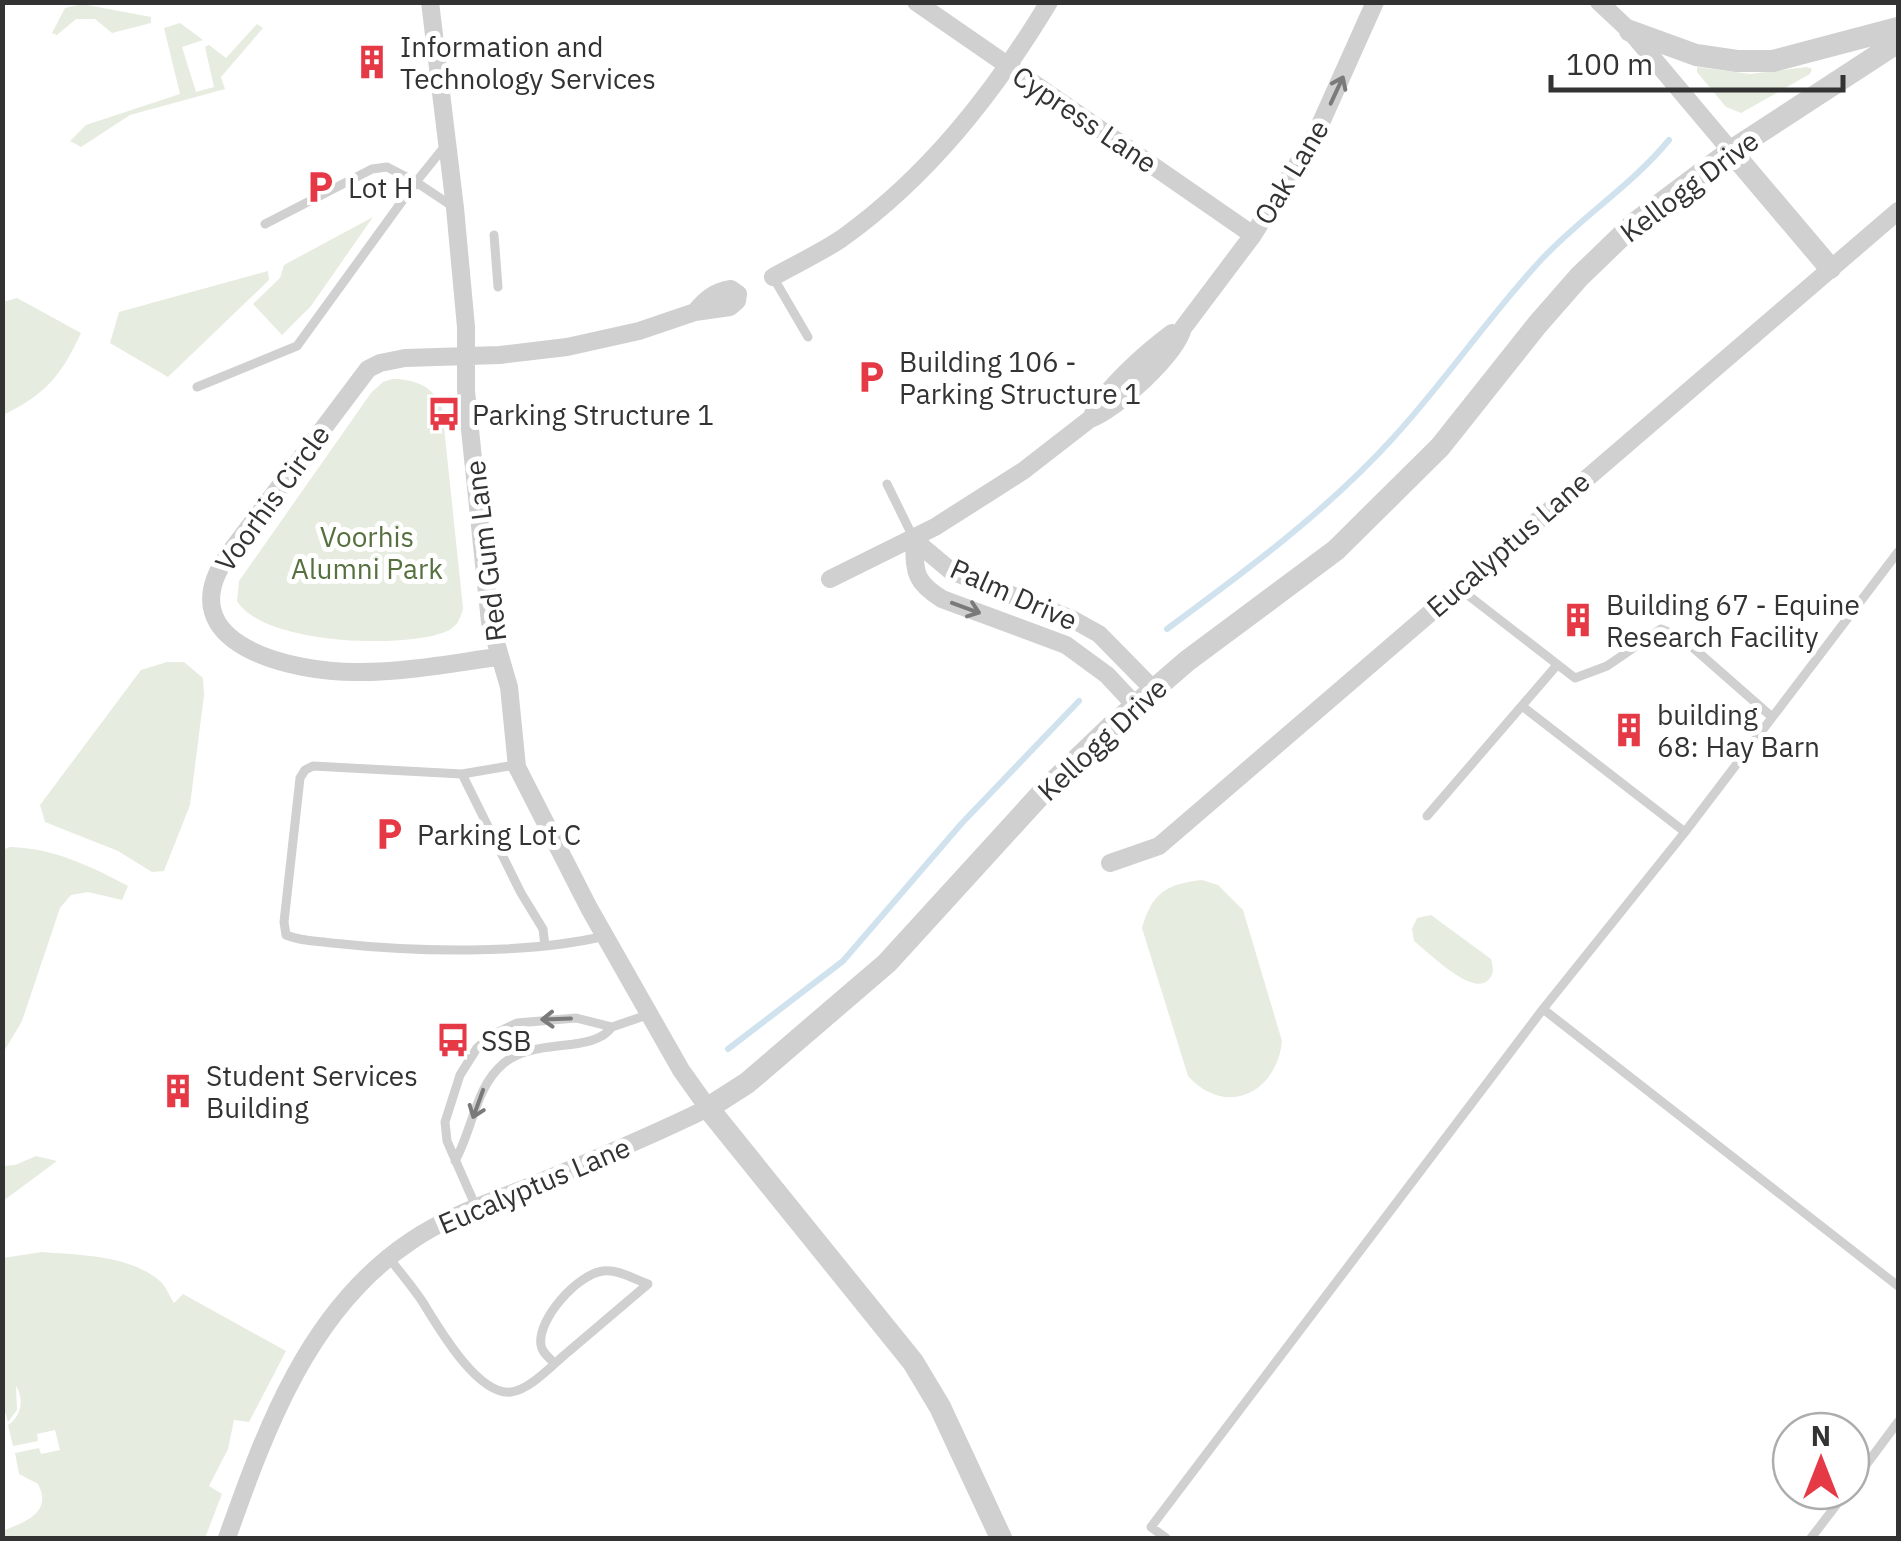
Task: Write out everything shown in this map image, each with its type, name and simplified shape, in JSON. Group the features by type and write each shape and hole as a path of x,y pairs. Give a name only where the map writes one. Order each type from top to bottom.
{"street":[{"name":"Red Gum Lane","path":"430,2 455,208 466,327 466,391 490,622 509,686 516,768 543,824 650,1014 708,1108"},
{"name":"Cypress Lane","path":"916,2 1253,235"},
{"path":"774,277 839,240 898,194 956,134 1010,68 1049,2"},
{"name":"Oak Lane","path":"830,579 914,540 1023,470 1090,418 1098,404 1131,370 1170,334 1183,328 1253,235 1315,136 1374,2"},
{"path":"1598,2 1630,31 1830,268"},
{"path":"1630,31 1664,40 1696,55 1773,62 1898,28"},
{"name":"Kellogg Drive","path":"708,1108 747,1083 888,963 1044,791 1135,706 1336,550 1440,447 1536,325 1634,224 1731,150 1898,42"},
{"name":"Eucalyptus Lane","path":"1110,863 1159,846 1898,211"},
{"path":"466,356 567,347 639,331 695,312"},
{"name":"Voorhis Circle","path":"466,356 391,360 358,379 218,570 210,590 210,612 222,632 244,646 309,668 360,672 498,656"},
{"name":"Palm Drive","path":"914,540 951,571 1072,619 1099,634 1154,690"},
{"name":"Palm Drive","path":"914,540 915,574 927,590 1066,644 1107,675 1135,706"},
{"path":"708,1108 914,1362 940,1406 1001,1538"},
{"name":"Eucalyptus Lane","path":"227,1538 275,1410 300,1362 332,1318 388,1258 438,1225 708,1108"}],"lane":[{"path":"198,387 297,346 447,144"},
{"path":"265,224 372,169 387,168 455,208"},
{"path":"494,236 498,288"},
{"path":"774,277 808,337"},
{"path":"886,484 914,540"},
{"path":"1166,1538 1151,1527 1543,1009 1685,832 1898,552"},
{"path":"1458,587 1575,678 1607,666 1661,629 1682,638 1772,717"},
{"path":"1428,816 1557,665"},
{"path":"1522,706 1685,832"},
{"path":"516,768 462,774 313,766 305,770 300,778 284,922 286,935 362,946 439,949 545,946 606,936"},
{"path":"462,774 543,930 545,946"},
{"path":"1543,1009 1898,1286"},
{"path":"477,1208 447,1141 446,1122 450,1100 477,1048 492,1034 516,1023 576,1018 612,1027 650,1014"},
{"path":"456,1161 481,1094 505,1062 533,1048 591,1042 605,1037 612,1027"},
{"path":"388,1258 422,1302 448,1345 489,1386 513,1392 525,1386 568,1352 648,1284 614,1271 602,1271 568,1290 543,1326 542,1351 554,1363"},
{"path":"1871,1458 1898,1422"},
{"path":"1811,1538 1832,1511"}],"green space":[{"path":"82,4 151,17 151,23 112,33 95,19 76,19 57,35 52,33 65,8"},
{"path":"180,23 203,40 182,47 196,92 214,87 205,47 209,45 226,58 257,24 263,28 221,77 225,89 130,115 81,147 70,141 86,125 180,94 164,28"},
{"path":"1697,67 1750,74 1812,69 1810,74 1741,113 1726,107"},
{"path":"373,217 311,306 282,335 253,304 280,278 284,265"},
{"path":"268,271 269,280 168,377 110,343 119,312"},
{"path":"17,298 81,333 50,383 3,415 3,302"},
{"name":"Voorhis Alumni Park","path":"392,379 422,385 434,394 442,408 463,608 455,626 424,637 367,641 303,634 252,615 237,601 239,581 371,393"},
{"path":"167,662 184,662 203,678 204,695 190,805 164,871 152,872 118,851 45,822 40,805 141,670"},
{"path":"10,847 57,855 128,886 122,900 88,892 71,895 60,908 22,1021 3,1053 2,850"},
{"path":"1202,880 1218,885 1243,910 1282,1041 1271,1074 1247,1094 1233,1097 1203,1089 1188,1076 1142,928 1162,892"},
{"path":"1431,915 1491,959 1492,974 1487,981 1480,984 1461,977 1414,941 1412,929 1417,918"},
{"path":"36,1156 57,1161 3,1201 3,1166"},
{"path":"42,1252 104,1258 135,1266 161,1282 174,1303 183,1294 286,1351 249,1422 234,1420 228,1449 209,1486 222,1494 205,1538 3,1538 3,1531 34,1515 42,1502 38,1484 19,1474 15,1453 39,1448 41,1454 60,1450 55,1430 37,1434 38,1441 13,1446 8,1425 20,1407 16,1386 17,1410 8,1422 3,1405 3,1258"}],"waterway":[{"path":"1167,629 1342,490 1413,415 1541,260 1669,140"},
{"path":"728,1049 843,961 962,823 1079,701"}],"place":[{"name":"Information and Technology Services","path":"372,62"},
{"name":"Lot H","path":"320,187"},
{"name":"Building 106 - Parking Structure 1","path":"871,377"},
{"name":"Parking Structure 1","path":"444,414"},
{"name":"Building 67 - Equine Research Facility","path":"1578,620"},
{"name":"building 68: Hay Barn","path":"1629,730"},
{"name":"Parking Lot C","path":"389,834"},
{"name":"SSB","path":"453,1040"},
{"name":"Student Services Building","path":"178,1091"}]}
